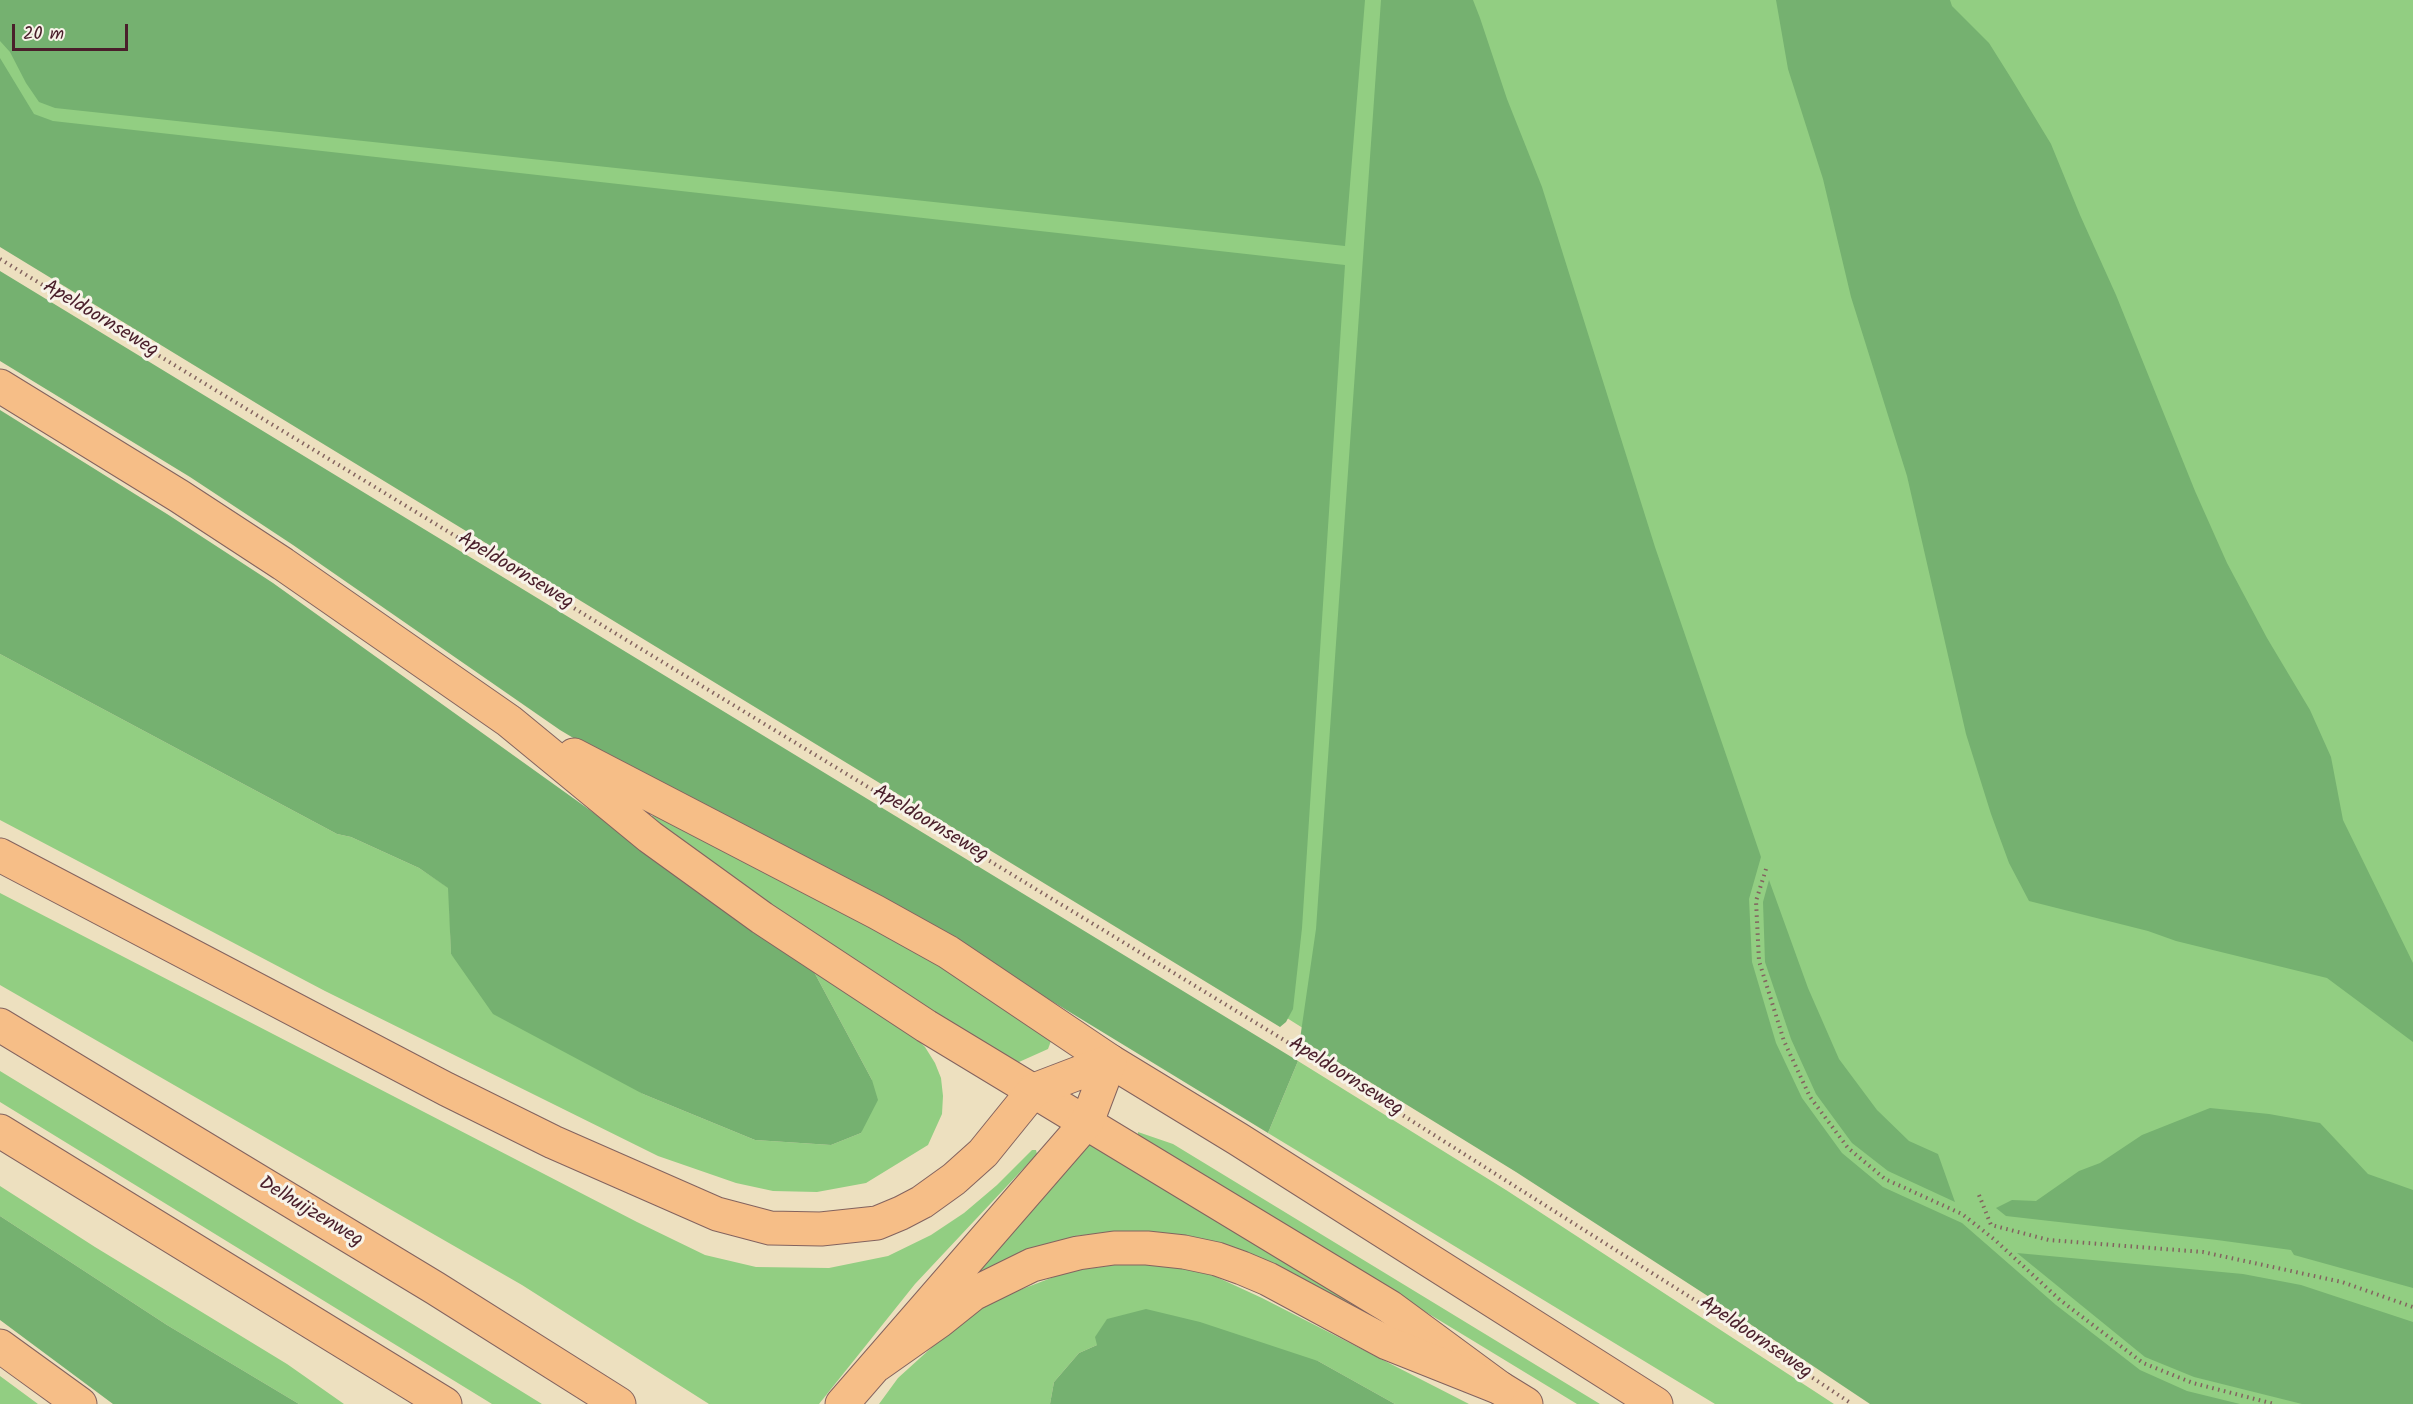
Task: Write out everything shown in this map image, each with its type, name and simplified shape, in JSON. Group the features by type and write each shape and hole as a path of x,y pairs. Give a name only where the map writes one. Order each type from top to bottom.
{"main road":[{"path":"0,386 179,496 283,564 508,721 650,837 762,918 926,1026 1390,1307 1513,1396"},
{"path":"508,721 938,946 1110,1061 1238,1139 1656,1404"},
{"path":"0,855 446,1089 553,1142 717,1214 770,1228 821,1229 877,1223 901,1213 922,1202 954,1179 983,1153 1034,1090 1110,1061"},
{"name":"Delhuijzenweg","path":"0,1025 435,1288 619,1404"},
{"path":"842,1404 1087,1122 1110,1061"},
{"path":"0,1131 445,1404"},
{"path":"877,1365 974,1294 1032,1265 1078,1253 1114,1248 1147,1248 1184,1252 1217,1259 1242,1268 1268,1279 1387,1342 1513,1396"},
{"path":"0,1346 80,1404"}],"path":[{"name":"Apeldoornseweg","path":"0,259 1284,1040 1712,1311 1852,1404"},
{"path":"1766,869 1756,901 1759,961 1784,1041 1810,1097 1848,1148 1885,1179 1962,1214 1995,1240 2060,1300 2143,1363 2193,1383 2274,1404"},
{"path":"1979,1195 1991,1225 2049,1240 2204,1252 2342,1282 2413,1307"}],"green space":[{"path":"0,0 2413,0 2413,1404 1905,1404 894,771 0,229"},
{"path":"0,0 1365,0 1345,246 55,108 39,102 10,52 0,41"},
{"path":"1381,0 1473,0 1480,18 1507,99 1542,187 1655,547 1761,857 1749,899 1752,962 1776,1043 1802,1098 1842,1153 1883,1187 1962,1223 2056,1305 2140,1370 2187,1391 2240,1404 1870,1404 1516,1172 1300,1039 1316,929"},
{"path":"1776,0 1950,0 1952,6 1989,43 2011,78 2051,144 2227,563 2267,638 2310,710 2331,757 2343,820 2413,963 2413,1042 2327,978 2176,941 2148,931 2029,901 2009,863 1966,734 1907,476 1851,297 1823,179 1788,69"},
{"path":"0,58 34,114 53,121 1345,265 1302,928 1293,1009 1286,1022 1280,1027 0,247"},
{"path":"0,271 1298,1061 1268,1133 1027,986 647,782 560,730 293,545 190,477 0,361"},
{"path":"0,410 273,583 813,970 872,1080 878,1100 861,1133 831,1145 755,1140 643,1094 493,1014 451,954 448,888 419,868 351,837 337,834 0,654"},
{"path":"0,654 337,834 351,837 419,868 449,888 451,954 643,1094 755,1140 831,1145 861,1133 872,1080 813,970 907,1029 925,1047 941,1078 943,1096 942,1114 928,1145 866,1183 817,1192 773,1191 736,1183 658,1156 325,991 0,820"},
{"path":"654,813 941,963 1051,1041 1048,1049 1019,1062 1012,1060 829,946 650,820"},
{"path":"1769,880 1808,988 1839,1059 1877,1110 1909,1141 1938,1154 1955,1202 1888,1171 1852,1143 1816,1094 1791,1039 1765,962 1763,902"},
{"path":"0,893 705,1255 756,1267 829,1268 888,1256 931,1235 964,1213 997,1185 1032,1150 1036,1150 1037,1154 915,1284 819,1404 709,1404 522,1285 0,985"},
{"path":"1298,1061 1506,1190 1834,1404 1715,1404 1268,1133"},
{"path":"0,1071 542,1404 492,1404 0,1102"},
{"path":"2210,1108 2269,1114 2320,1123 2368,1174 2413,1190 2413,1288 2294,1255 2291,1250 2006,1216 1996,1208 2012,1200 2036,1201 2079,1171 2100,1163 2142,1135"},
{"path":"1138,1132 1173,1144 1600,1404 1577,1404 1138,1137"},
{"path":"1092,1142 1393,1325 1390,1329 1224,1244 1187,1236 1112,1232 1076,1236 1027,1250 970,1277 965,1274"},
{"path":"0,1186 287,1364 344,1404 299,1404 167,1325 0,1216"},
{"path":"0,1216 167,1325 299,1404 113,1404 0,1320"},
{"path":"2017,1253 2243,1274 2301,1285 2413,1322 2413,1404 2302,1404 2194,1377 2145,1357"},
{"path":"1148,1264 1210,1274 1262,1298 1469,1404 1395,1404 1318,1361 1097,1345 1079,1353 1054,1382 1050,1404 879,1404 898,1378 941,1339 982,1308 1004,1296 1059,1275 1079,1270 1114,1265"},
{"path":"1146,1309 1200,1322 1318,1361 1395,1404 1050,1404 1054,1382 1079,1353 1097,1345 1095,1337 1107,1319"},
{"path":"0,1376 38,1404 0,1404"}]}
